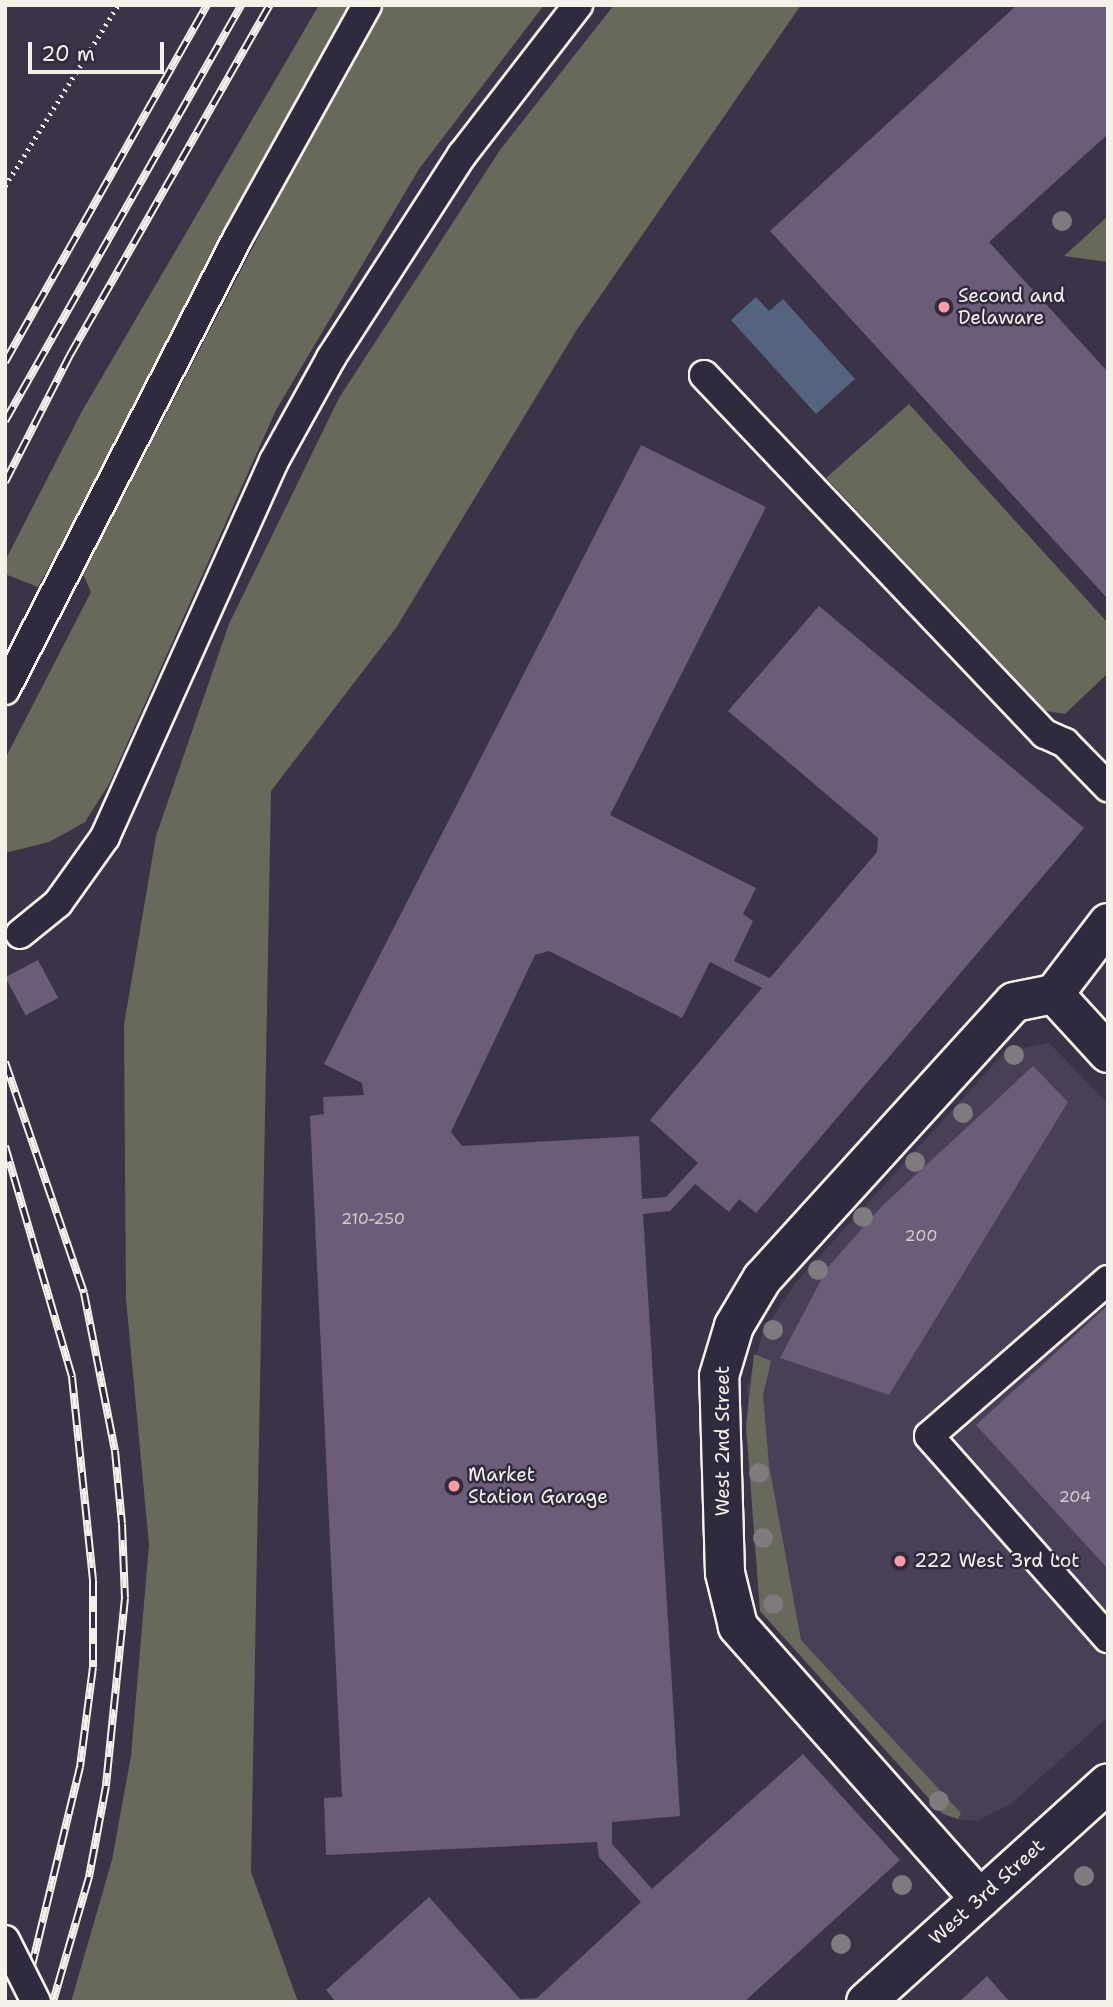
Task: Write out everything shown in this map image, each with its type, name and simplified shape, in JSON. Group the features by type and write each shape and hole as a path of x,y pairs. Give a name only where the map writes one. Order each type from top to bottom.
{"street":[{"path":"1108,923 1054,994 1108,1053"},
{"name":"West 2nd Street","path":"980,1899 738,1626 725,1573 719,1376 734,1326 762,1279 1014,1002 1054,994"},
{"name":"West 3rd Street","path":"866,2002 1108,1783"}],"lane":[{"path":"5,690 238,237 367,5"},
{"path":"20,934 58,903 105,837 274,461 331,358 462,155 578,5"},
{"path":"704,375 1026,715 1108,787"},
{"path":"1108,1280 929,1436 1108,1638"},
{"path":"5,1940 36,2002"}],"path":[{"path":"5,186 118,5"}],"shaded area":[{"path":"1049,1043 1108,1104 1108,1717 1012,1803 977,1821 957,1819 943,1814 760,1611 747,1389 763,1332 796,1282 1005,1052"}],"green space":[{"path":"319,5 355,5 38,587 5,574 5,561 81,413"},
{"path":"379,5 544,5 419,169 276,410 109,784 85,822 49,842 5,853 5,759 91,592 83,574"},
{"path":"614,5 801,5 576,331 396,628 271,791 251,1872 298,2002 71,2002 112,1860 131,1756 149,1545 126,1299 124,1025 156,836 229,624 339,398 500,150"},
{"path":"1108,216 1108,262 1064,256"},
{"path":"909,404 1108,623 1108,673 1065,714 1046,711 826,478"},
{"path":"754,1354 771,1361 763,1395 769,1465 801,1640 961,1813 958,1819 943,1814 760,1611 746,1426"}],"water":[{"path":"756,297 769,311 783,299 855,379 816,414 731,320"}],"building":[{"name":"Second and Delaware","path":"1017,5 1108,5 1108,134 989,242 1108,372 1108,599 770,231"},
{"path":"641,445 766,507 610,815 756,888 743,914 753,921 734,961 770,978 877,852 878,838 728,711 819,606 1084,828 756,1213 739,1199 729,1212 695,1184 670,1211 643,1214 680,1816 612,1822 612,1844 652,1889 803,1754 900,1860 744,2002 336,2002 326,1990 429,1897 520,1999 537,1998 641,1902 599,1857 597,1842 326,1855 324,1798 342,1797 310,1116 324,1114 323,1097 364,1095 362,1083 324,1064","holes":["549,951 682,1018 710,962 762,988 650,1120 698,1163 666,1197 642,1199 639,1136 462,1146 451,1132 535,955"]},
{"path":"38,960 58,998 26,1015 5,977"},
{"path":"1033,1066 1068,1102 889,1395 780,1358 828,1267 883,1205"},
{"path":"1108,1305 1108,1569 976,1425"},
{"path":"987,1976 1010,2002 959,2002"}],"railway":[{"path":"5,362 207,5"},
{"path":"5,421 241,5"},
{"path":"5,482 70,355 270,5"},
{"path":"5,1062 84,1293 115,1451 122,1524 125,1598 106,1786 89,1877 53,2002"},
{"path":"5,1146 72,1377 93,1580 93,1667 80,1767 23,2002"}],"place":[{"name":"Second and Delaware","path":"944,307"},
{"name":"Market Station Garage","path":"454,1486"},
{"name":"222 West 3rd Lot","path":"900,1561"}]}
